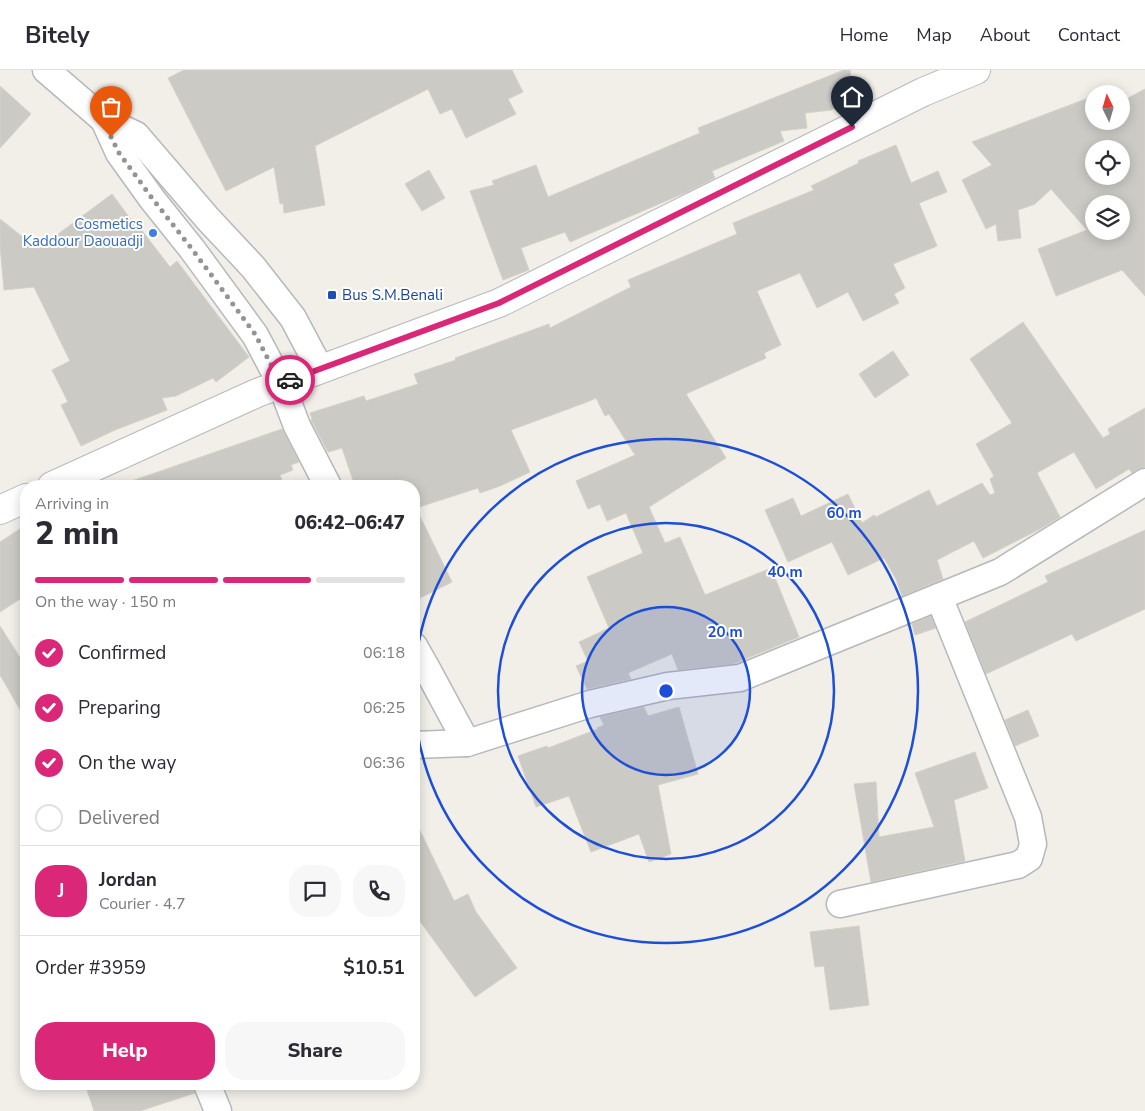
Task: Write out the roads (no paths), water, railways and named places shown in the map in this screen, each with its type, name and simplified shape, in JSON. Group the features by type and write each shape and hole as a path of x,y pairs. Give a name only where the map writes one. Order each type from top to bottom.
{"main road":[{"path":"75,480 257,393 499,303 923,92 936,78 976,70"},
{"path":"0,510 20,501"}],"street":[{"path":"46,70 104,120 136,134 208,219 253,267 293,318 320,369"},
{"path":"104,120 119,153 255,334 281,384 297,426 325,480"},
{"path":"420,745 467,743 590,704 668,686 740,678 1000,572 1145,482"},
{"path":"840,904 1018,865 1029,858 1033,844 1028,817 939,597"},
{"path":"420,657 467,743"},
{"path":"209,1090 218,1111"}],"place":[{"name":"Cosmetics Kaddour Daouadji","path":"153,233"},
{"name":"Bus S.M.Benali","path":"332,295"}]}
